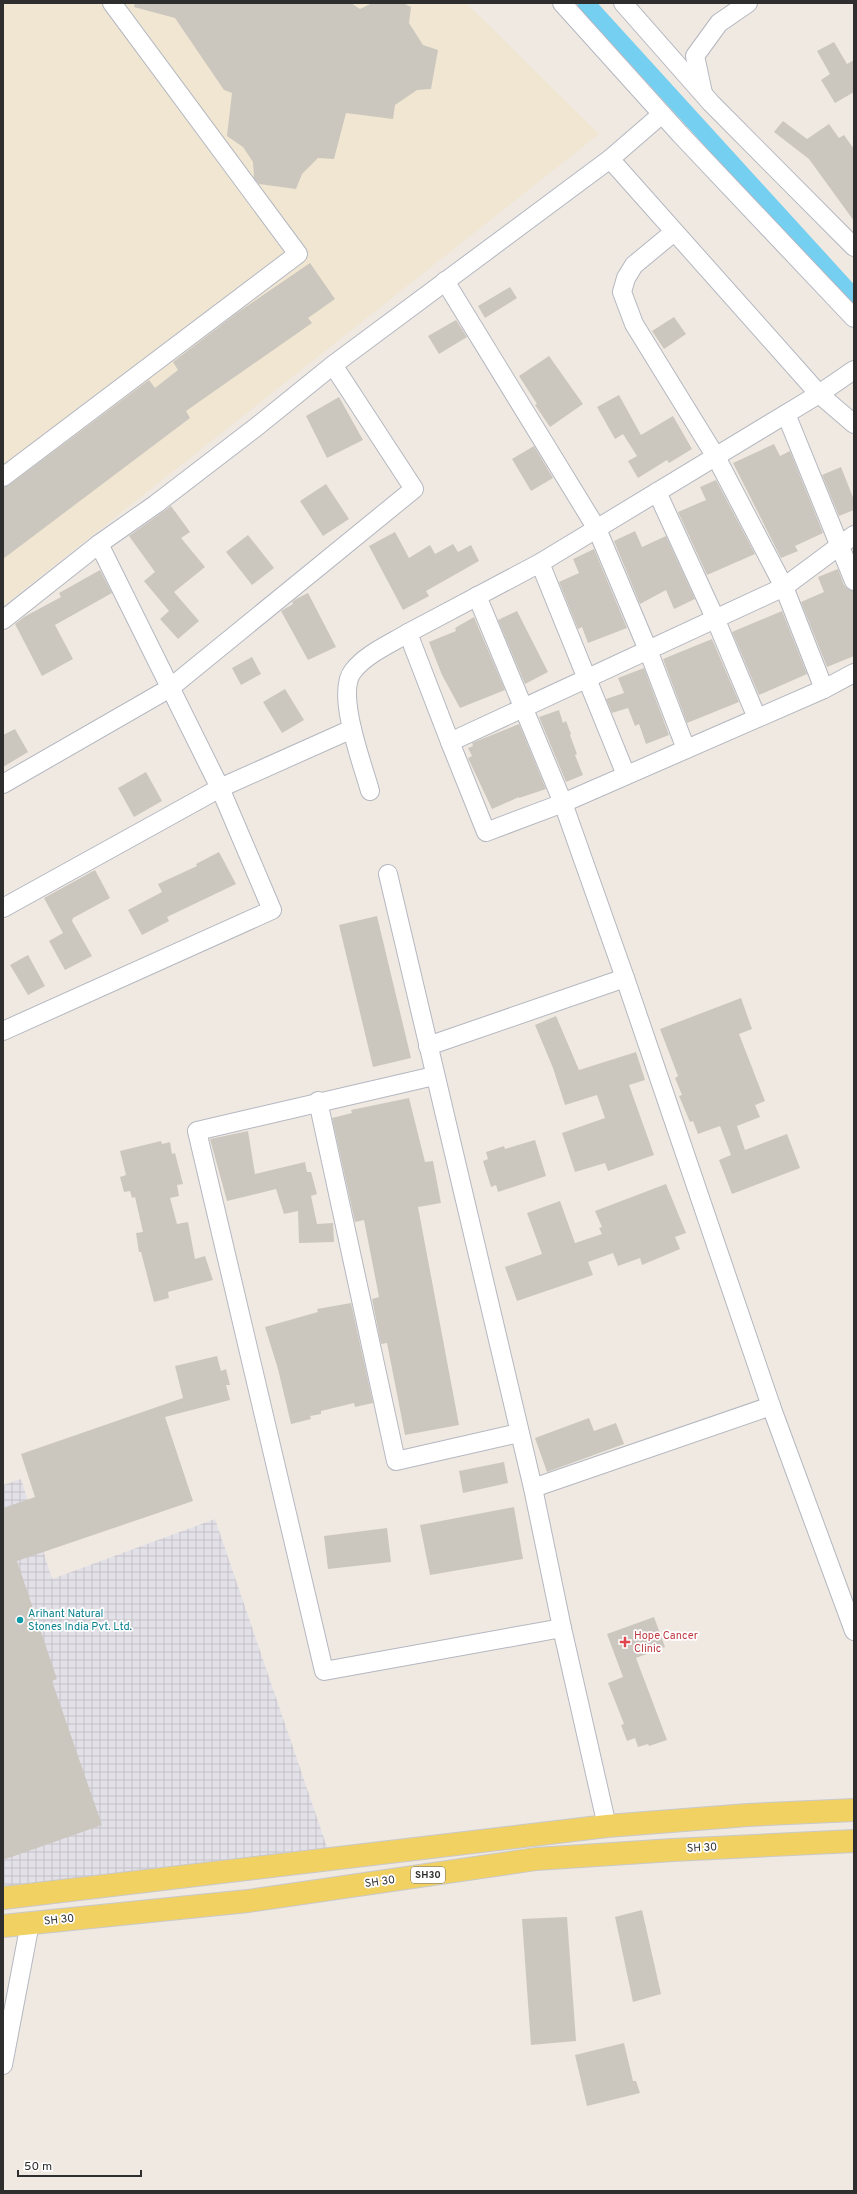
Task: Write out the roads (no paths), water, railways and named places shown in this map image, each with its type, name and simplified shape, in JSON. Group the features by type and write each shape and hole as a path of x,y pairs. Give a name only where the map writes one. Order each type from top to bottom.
{"main road":[{"path":"3,1898 607,1826 748,1815 854,1810"},
{"name":"SH 30","path":"3,1926 248,1901 536,1859 854,1841"}],"street":[{"path":"3,477 298,254 112,3"},
{"path":"562,3 662,114 854,318"},
{"path":"623,3 703,94 854,246"},
{"path":"703,94 695,56 719,23 748,3"},
{"path":"3,620 99,544 156,504 333,365 610,159 662,114"},
{"path":"610,159 820,394 854,424"},
{"path":"674,232 634,264 626,278 622,292 634,324 716,457 784,587 824,689"},
{"path":"445,281 597,529 648,650 686,749"},
{"path":"3,784 170,688 414,489 333,365"},
{"path":"370,791 352,729 346,692 352,672 365,660 408,633 540,563 820,394 854,370"},
{"path":"786,414 854,581"},
{"path":"657,492 715,618 758,718"},
{"path":"450,742 784,587 854,535"},
{"path":"3,1031 272,910 220,788 99,544"},
{"path":"540,563 626,774"},
{"path":"477,596 563,803 625,978 771,1406 854,1631"},
{"path":"408,633 486,832 563,803 626,774 824,689 854,673"},
{"path":"3,908 220,788 352,729"},
{"path":"388,874 434,1076 533,1488 562,1628 607,1826"},
{"path":"428,1046 625,978"},
{"path":"434,1076 318,1101 197,1131 324,1671 562,1628"},
{"path":"318,1101 396,1461 519,1433"},
{"path":"533,1488 771,1406"},
{"path":"3,2065 30,1923"}],"waterway":[{"path":"586,3 854,297"}],"place":[{"name":"Arihant Natural Stones India Pvt. Ltd.","path":"20,1620"},
{"name":"Hope Cancer Clinic","path":"625,1642"}]}
